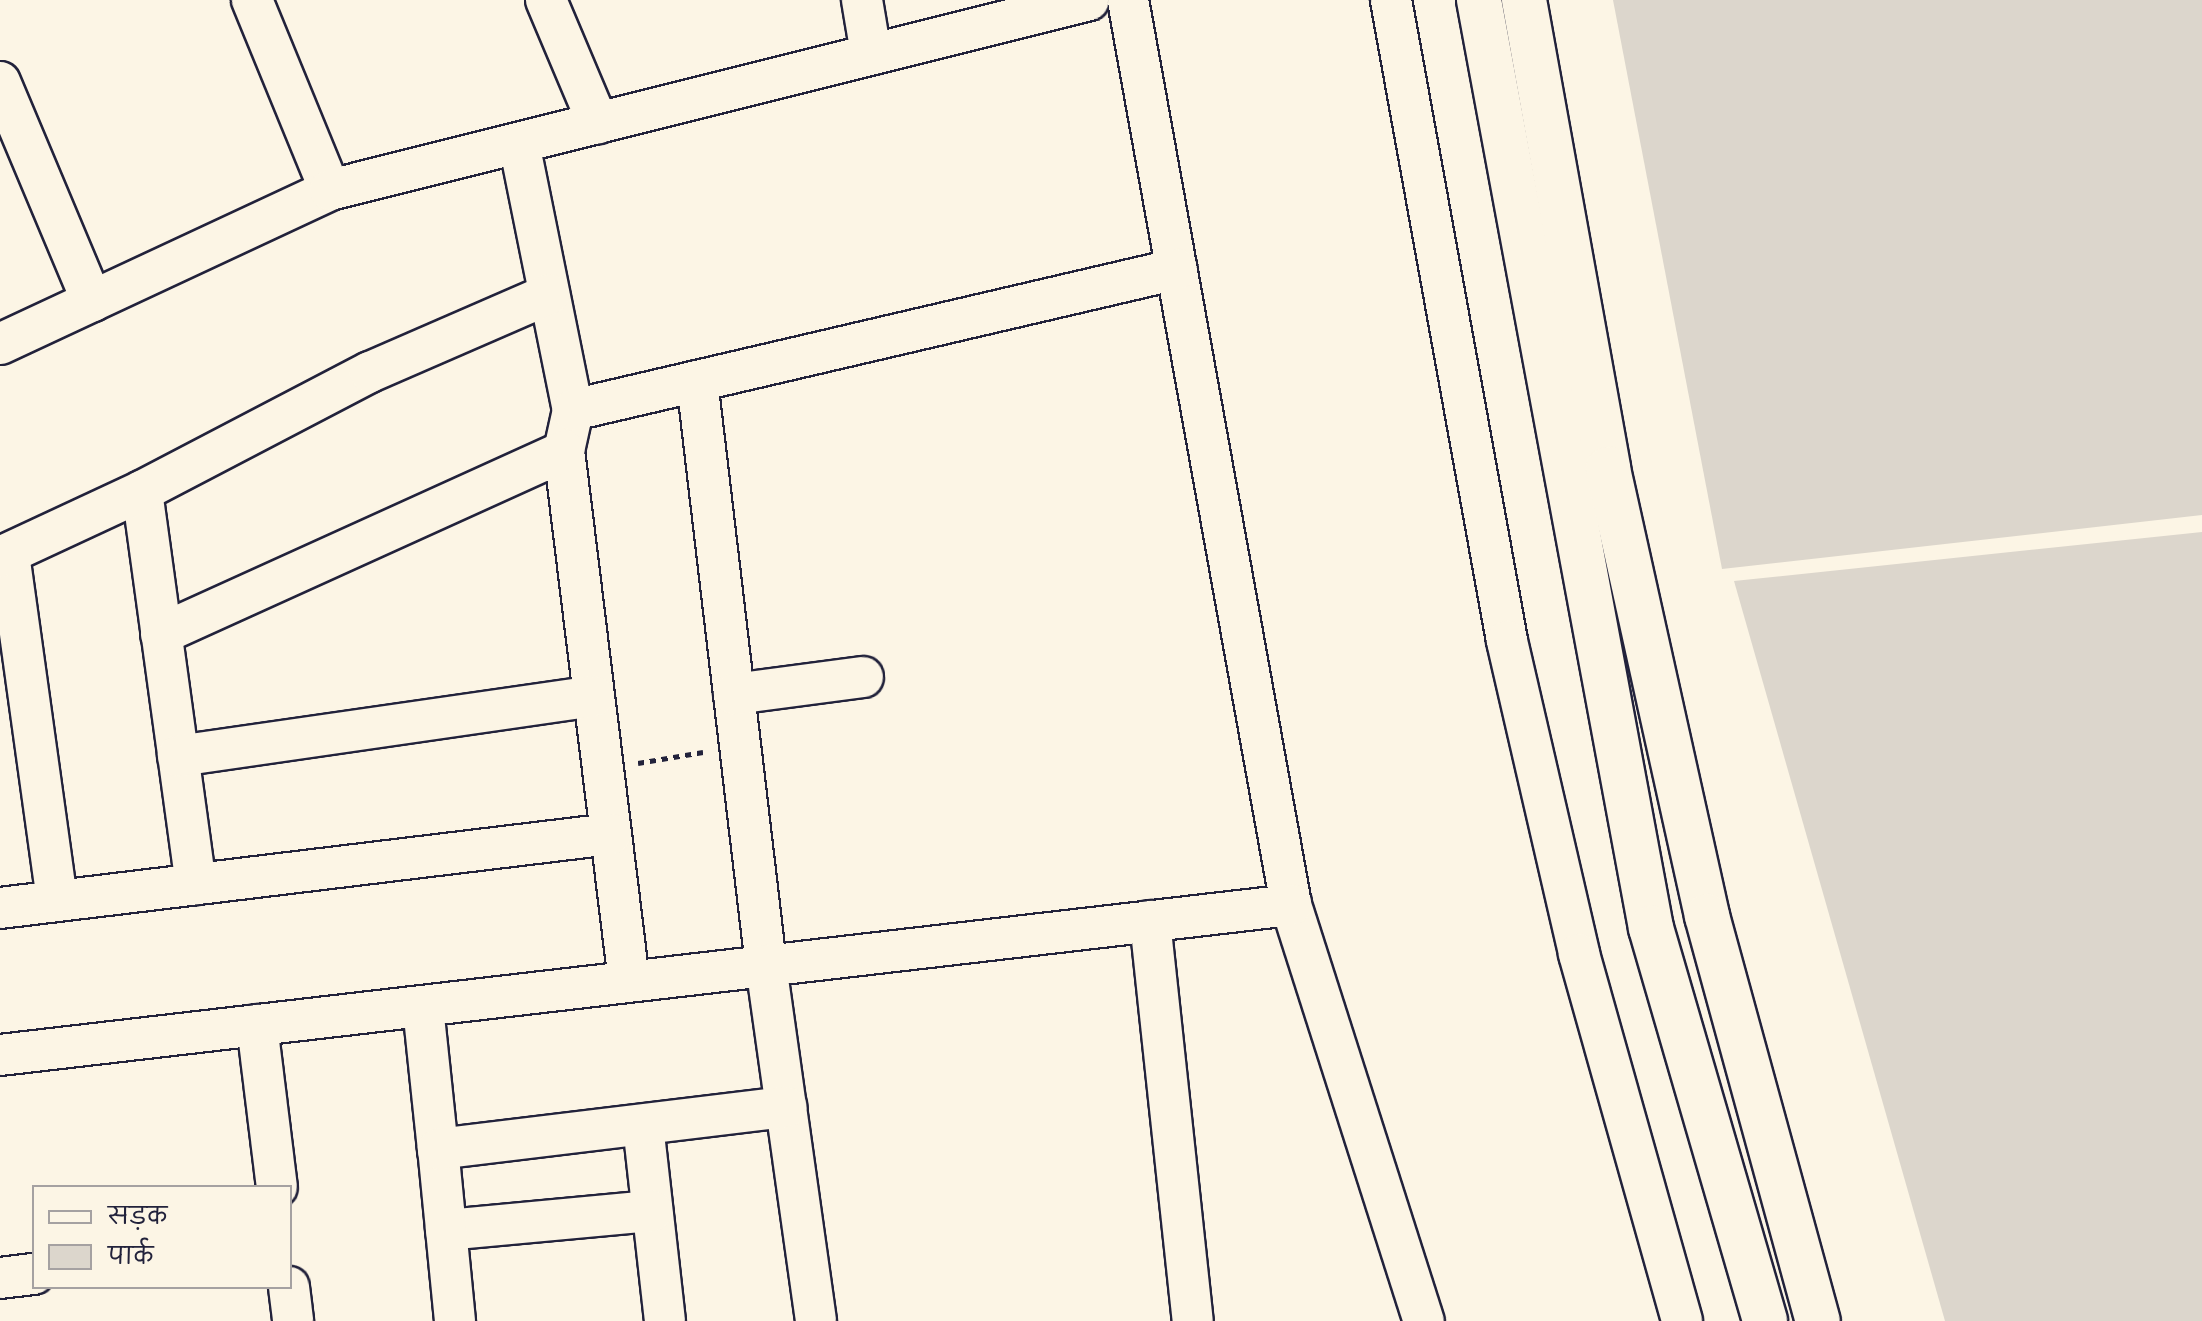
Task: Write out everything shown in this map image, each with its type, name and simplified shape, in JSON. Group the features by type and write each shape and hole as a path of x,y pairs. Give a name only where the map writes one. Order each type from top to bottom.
{"street":[{"path":"252,0 330,190"},
{"path":"546,0 598,123"},
{"path":"862,0 871,54"},
{"path":"0,344 330,190 1089,0"},
{"path":"1128,0 1291,905 1424,1321"},
{"path":"1391,0 1507,641 1579,954 1682,1321"},
{"path":"1479,0 1651,928 1765,1321"},
{"path":"1524,0 1608,469 1700,885 1818,1321"},
{"path":"0,82 92,301"},
{"path":"519,143 573,410 564,451 629,981"},
{"path":"573,410 1177,269"},
{"path":"57,901 4,556 142,491 370,372 549,294"},
{"path":"697,381 766,965 816,1321"},
{"path":"161,634 564,451"},
{"path":"142,491 196,884"},
{"path":"734,694 863,677"},
{"path":"178,756 594,696"},
{"path":"0,908 611,834"},
{"path":"0,1055 1291,905"},
{"path":"1150,921 1193,1321"},
{"path":"423,1007 455,1321"},
{"path":"257,1025 277,1185"},
{"path":"438,1149 786,1107"},
{"path":"643,1125 665,1321"},
{"path":"446,1230 652,1211"},
{"path":"0,1278 32,1274"},
{"path":"289,1289 293,1321"}],"path":[{"path":"604,769 740,746"}],"green space":[{"path":"1613,0 2202,0 2202,515 1722,569"},
{"path":"2202,532 2202,1321 1945,1321 1734,581"}]}
